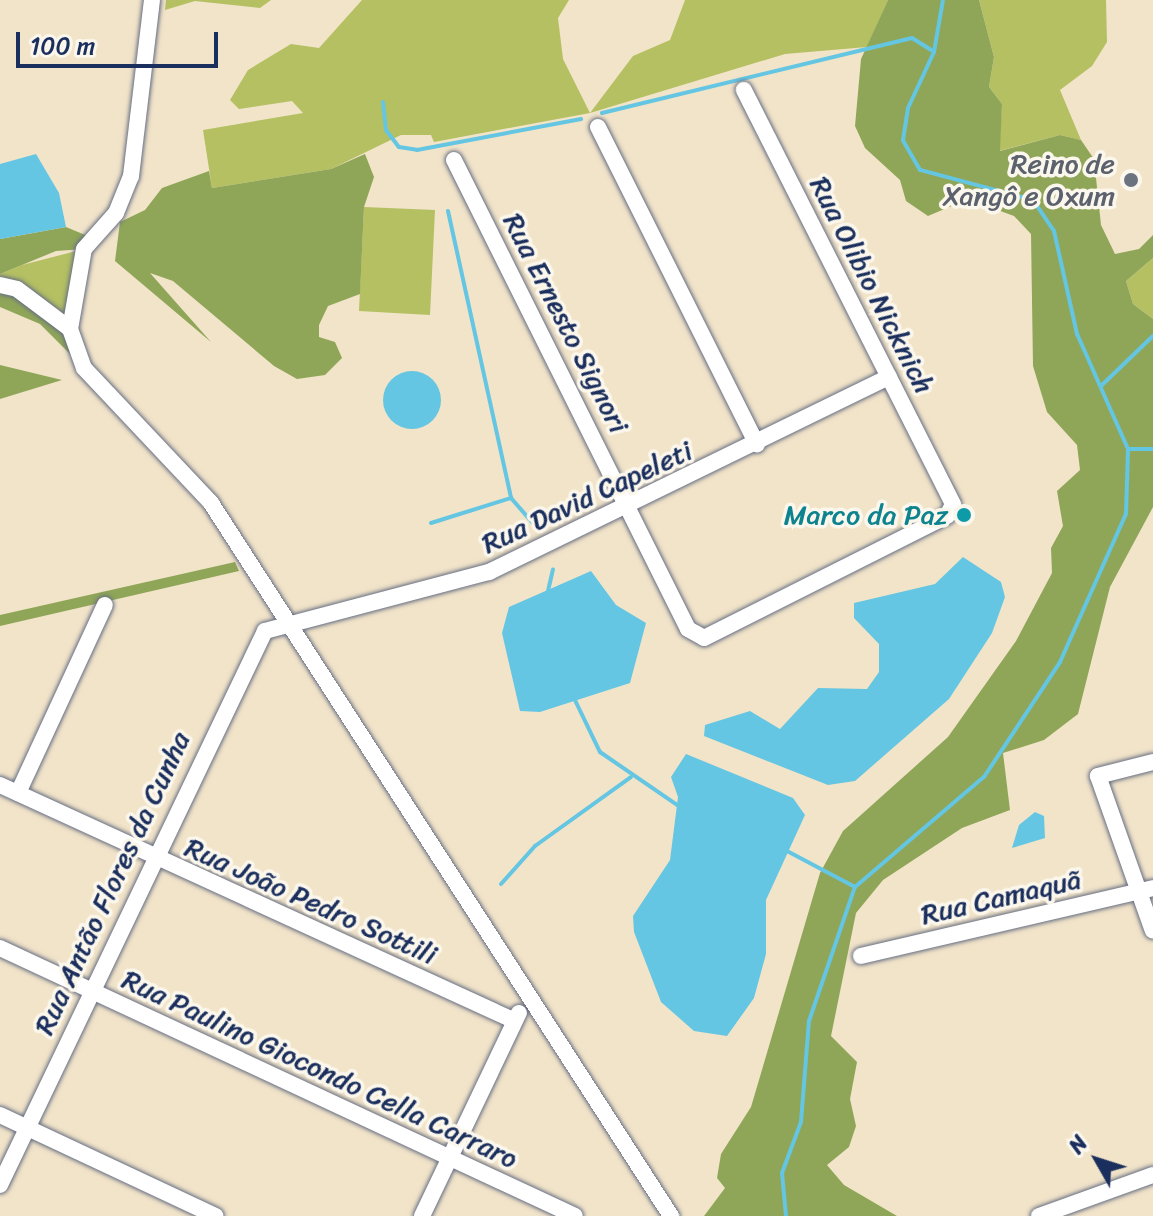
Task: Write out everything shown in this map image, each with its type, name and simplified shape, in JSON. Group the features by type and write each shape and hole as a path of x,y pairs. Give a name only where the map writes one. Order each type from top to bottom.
{"street":[{"path":"152,0 131,176 116,213 84,249 70,329 84,368 211,503 290,620 527,997 671,1216"},
{"name":"Rua Olibio Nicknich","path":"696,638 941,520 953,504 744,90"},
{"path":"598,127 757,444"},
{"name":"Rua Ernesto Signori","path":"454,160 696,638"},
{"path":"0,285 17,289 70,329"},
{"name":"Rua David Capeleti","path":"290,620 489,572 629,509 889,377"},
{"path":"18,793 105,605"},
{"name":"Rua Antão Flores da Cunha","path":"0,1185 241,668 265,631 290,620"},
{"path":"1153,762 1098,776 1134,893 1153,931"},
{"name":"Rua João Pedro Sottili","path":"0,785 515,1021"},
{"name":"Rua Camaquã","path":"861,956 1153,888"},
{"name":"Rua Paulino Giocondo Cella Carraro","path":"0,948 449,1160 575,1216"},
{"path":"422,1216 527,997"},
{"path":"0,1115 216,1216"},
{"path":"1038,1214 1153,1175"}],"green space":[{"path":"166,0 271,0 260,8 195,1 165,10"},
{"path":"362,0 569,0 558,18 563,59 590,113 434,142 431,135 401,135 331,169 212,188 203,130 303,113 292,101 239,109 230,100 248,70 291,44 319,48"},
{"path":"685,0 888,0 867,47 785,54 590,113 633,56 670,40"},
{"path":"888,0 979,0 994,57 989,87 1002,104 1000,151 1060,135 1081,140 1094,159 1101,225 1115,254 1139,249 1153,235 1153,258 1126,281 1133,304 1153,319 1153,507 1110,587 1078,714 1044,740 1003,753 1010,810 962,828 883,880 856,913 831,1036 857,1062 850,1099 856,1126 849,1147 827,1165 844,1185 897,1216 704,1216 725,1188 717,1178 721,1154 751,1107 820,873 843,831 948,737 1016,641 1052,573 1051,548 1063,526 1057,491 1080,470 1077,445 1047,412 1033,366 1031,234 1014,216 968,199 928,216 906,201 900,180 865,148 855,126 861,59"},
{"path":"979,0 1106,0 1107,42 1092,66 1060,90 1081,140 1060,135 999,151 1002,104 989,87 994,57"},
{"path":"365,154 374,177 364,207 360,294 328,306 319,325 319,337 335,342 342,358 325,375 297,379 274,366 173,281 150,273 211,342 115,261 120,222 145,210 162,188 209,171 212,188 331,169"},
{"path":"364,207 435,210 430,315 359,311"},
{"path":"66,227 90,237 84,249 56,251 0,274 0,239"},
{"path":"84,249 70,329 0,285 0,274"},
{"path":"1153,258 1153,319 1133,304 1126,281"},
{"path":"0,285 70,329 84,368 40,324 0,307"},
{"path":"0,365 62,380 0,399"},
{"path":"235,562 239,571 0,626 0,615"}],"water":[{"path":"36,154 59,193 66,227 0,239 0,164"},
{"path":"412,371 423,373 432,380 439,389 439,411 432,420 423,427 412,429 401,427 392,420 385,411 383,400 385,389 392,380 401,373"},
{"path":"963,557 1001,582 1005,597 992,633 949,699 855,781 828,785 704,736 705,725 750,711 780,729 818,688 867,689 879,672 879,644 854,618 854,603 935,584"},
{"path":"591,571 616,605 646,623 630,683 540,712 520,711 502,633 509,607"},
{"path":"686,754 793,798 805,815 766,900 766,954 754,998 727,1036 694,1031 661,1002 634,932 633,916 670,860 678,797 671,777"},
{"path":"1035,812 1044,816 1045,838 1012,848 1019,825"}],"waterway":[{"path":"786,1216 782,1173 801,1122 809,1021 855,887 984,777 1060,662 1126,514 1128,449 1077,334 1054,231 1033,200 920,170 903,140 908,108 934,52 943,0"},
{"path":"602,113 912,38 934,52"},
{"path":"383,102 386,130 399,147 417,150 581,119"},
{"path":"448,211 511,498 535,526"},
{"path":"1102,385 1153,336"},
{"path":"1128,449 1153,449"},
{"path":"431,523 511,498"},
{"path":"548,591 553,570"},
{"path":"573,696 600,752 683,809"},
{"path":"501,884 535,846 631,777"},
{"path":"787,851 855,887"}],"place":[{"name":"Reino de Xangô e Oxum","path":"1131,180"},
{"name":"Marco da Paz","path":"964,515"}]}
